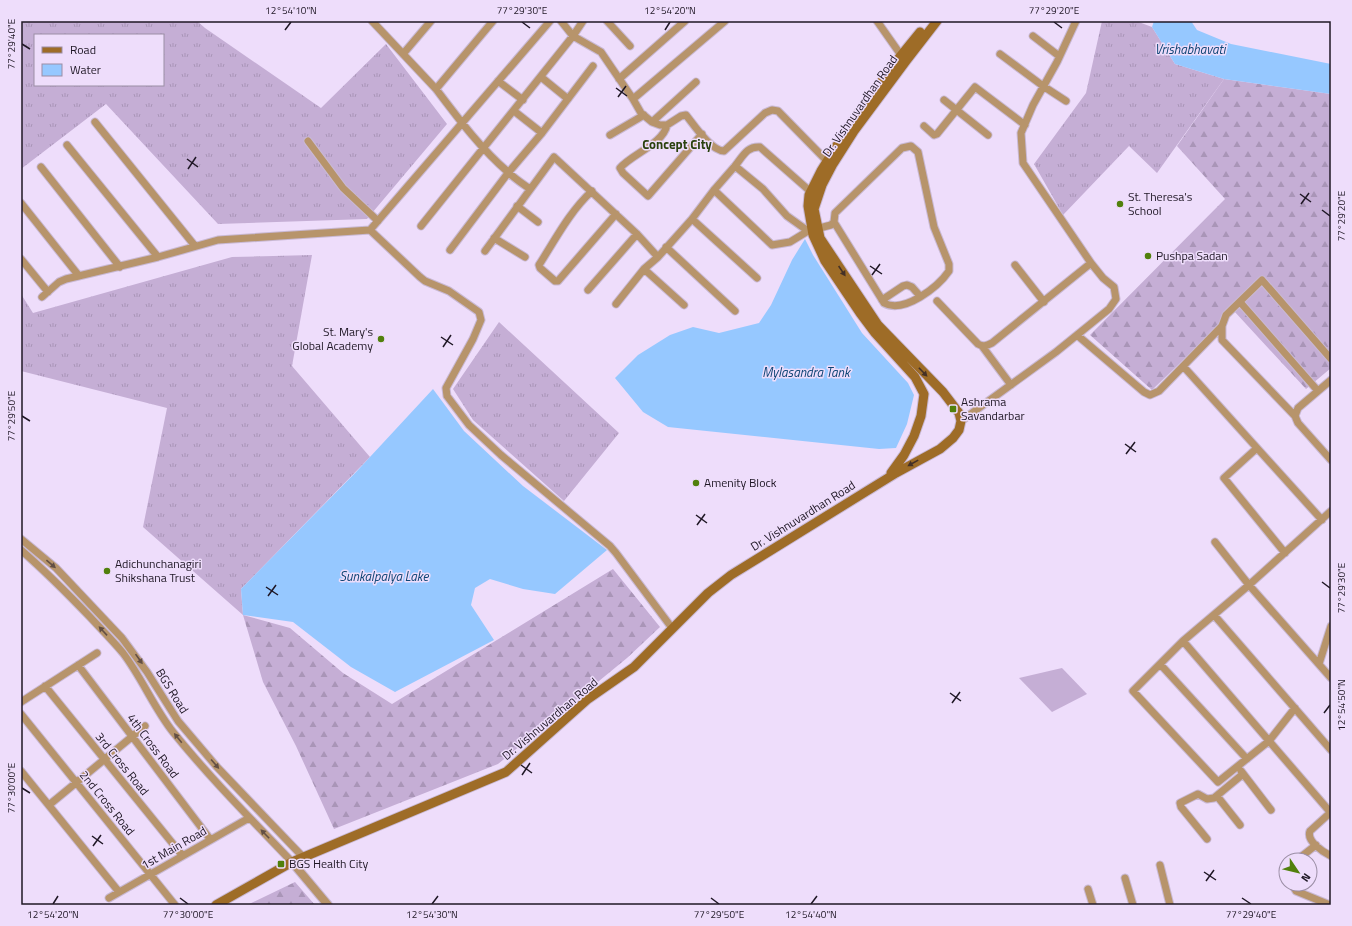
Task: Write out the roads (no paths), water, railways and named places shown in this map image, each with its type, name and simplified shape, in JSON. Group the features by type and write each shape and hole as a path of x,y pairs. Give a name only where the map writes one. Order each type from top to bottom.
{"main road":[{"name":"Dr. Vishnuvardhan Road","path":"884,480 898,464 912,441 921,416 924,394 915,377 860,313 825,261 813,235 808,206 811,192 827,161 849,126 931,21"},
{"name":"Dr. Vishnuvardhan Road","path":"812,230 814,209 820,190 833,164 903,58 937,21"},
{"name":"Dr. Vishnuvardhan Road","path":"216,905 292,862 506,772 588,699 634,667 708,593 731,575 884,480 940,449 953,438 959,430 961,421 959,413 943,392 878,325 820,238 812,230"}],"street":[{"path":"372,21 436,88 461,123 484,149 508,173 530,189"},
{"path":"403,54 431,21"},
{"path":"436,88 493,21"},
{"path":"21,258 45,295 59,282 218,240 370,230 550,21"},
{"path":"561,21 573,36 601,52 644,115 652,122 660,126 667,125 681,116 686,115 718,151 724,151 765,113 772,110 778,111 827,161"},
{"path":"421,226 523,100 583,21"},
{"path":"607,21 630,46"},
{"path":"619,80 685,21"},
{"path":"633,99 725,21"},
{"path":"877,21 903,58"},
{"path":"961,421 1076,335 1109,308 1116,299 1114,287 1103,278 1091,263 1023,163 1021,133 1033,105 1059,56 1074,22"},
{"path":"1033,36 1059,56"},
{"path":"1000,54 1066,101"},
{"path":"450,250 508,173 542,133 593,66"},
{"path":"541,77 568,99"},
{"path":"498,81 523,100"},
{"path":"652,122 696,82"},
{"path":"924,126 934,135 937,134 975,87 1025,125"},
{"path":"944,100 988,135"},
{"path":"514,111 542,133"},
{"path":"610,135 644,115"},
{"path":"95,122 195,246"},
{"path":"667,125 666,130 662,135 644,151 624,163 620,168 623,173 648,196 702,134"},
{"path":"308,141 343,188 378,221"},
{"path":"67,145 158,257"},
{"path":"616,304 644,269 658,257 692,219 714,190 746,152 753,146 760,147 811,192"},
{"path":"911,146 918,152 934,227 949,264 949,271 944,278 929,291 910,302 890,306 882,300 834,222 835,213 902,148 911,146"},
{"path":"485,251 554,157 637,234 658,257"},
{"path":"735,166 763,189 787,216 812,230"},
{"path":"41,167 120,267"},
{"path":"714,190 772,245 790,242 812,230 831,225 834,222"},
{"path":"592,191 580,201 539,265 540,268 555,281 558,281 616,214"},
{"path":"21,203 79,276"},
{"path":"517,206 538,222"},
{"path":"692,219 757,278"},
{"path":"370,230 425,281 449,291 479,312 481,320 473,339 446,388 447,396 469,425 501,455 610,546 672,628"},
{"path":"588,290 637,234"},
{"path":"494,238 525,258"},
{"path":"666,248 735,311"},
{"path":"982,346 992,343 1091,263"},
{"path":"1015,265 1044,302"},
{"path":"644,269 684,305"},
{"path":"1331,359 1262,280 1226,315 1222,326 1222,340 1295,416 1298,423 1331,460"},
{"path":"882,300 903,286 907,285 912,287 920,296"},
{"path":"937,301 978,344 982,346 1011,385"},
{"path":"1240,302 1318,391"},
{"path":"1076,335 1144,392 1150,395 1159,391 1222,326"},
{"path":"1183,366 1322,520"},
{"path":"1295,416 1298,408 1331,380"},
{"path":"1257,448 1224,478 1285,552"},
{"path":"1295,708 1269,741 1218,782 1133,691 1183,641 1249,585 1331,511"},
{"name":"BGS Road","path":"21,539 56,568 122,638 143,666 178,721 217,767 303,857"},
{"path":"1215,542 1249,585 1331,678"},
{"name":"BGS Road","path":"21,550 63,589 112,641 134,669 172,731 250,818 292,862"},
{"path":"1214,615 1331,750"},
{"path":"1319,664 1331,626"},
{"path":"1183,641 1331,812 1310,831 1309,834 1316,845 1323,852 1331,856"},
{"path":"21,702 97,653"},
{"path":"1160,664 1247,759"},
{"name":"4th Cross Road","path":"78,665 210,839"},
{"name":"3rd Cross Road","path":"45,686 182,856"},
{"name":"2nd Cross Road","path":"21,714 175,905"},
{"path":"49,805 145,726"},
{"path":"1237,766 1271,810"},
{"path":"21,771 120,892"},
{"path":"1207,839 1180,805 1181,802 1198,794 1208,800 1214,798 1243,774"},
{"path":"1217,796 1240,825"},
{"name":"1st Main Road","path":"109,898 210,839 250,818"},
{"path":"1307,852 1316,845"},
{"path":"303,857 303,874"},
{"path":"292,862 328,905"},
{"path":"1160,865 1170,905"},
{"path":"1126,878 1133,905"},
{"path":"1088,889 1093,905"},
{"path":"1298,892 1330,905"}],"water":[{"name":"Vrishabhavati","path":"1154,21 1191,21 1197,30 1231,44 1331,64 1331,94 1224,79 1175,64 1152,27"},
{"name":"Mylasandra Tank","path":"805,239 813,255 862,333 908,383 914,395 907,424 896,448 879,449 668,427 643,412 615,378 638,355 670,335 693,327 719,333 759,323 771,305 792,260"},
{"name":"Sunkalpalya Lake","path":"433,389 464,431 523,486 607,550 555,594 523,589 490,579 475,588 471,605 494,640 395,692 351,667 293,622 243,615 241,589 357,471"}],"place":[{"name":"St. Theresa's School","path":"1120,204"},
{"name":"Pushpa Sadan","path":"1148,256"},
{"name":"St. Mary's Global Academy","path":"381,339"},
{"name":"Ashrama Savandarbar","path":"953,409"},
{"name":"Amenity Block","path":"696,483"},
{"name":"Adichunchanagiri Shikshana Trust","path":"107,571"},
{"name":"BGS Health City","path":"281,864"}],"district":[{"name":"Concept City","path":"677,144"}]}
